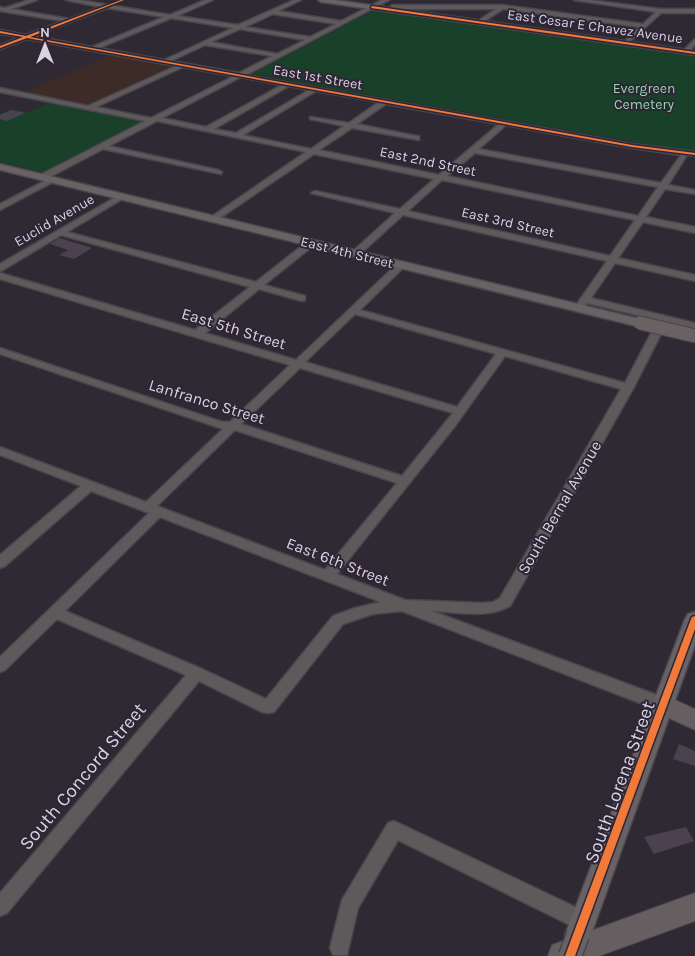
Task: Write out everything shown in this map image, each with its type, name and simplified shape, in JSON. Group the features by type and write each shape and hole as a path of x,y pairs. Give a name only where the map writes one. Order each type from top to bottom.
{"highway":[{"path":"664,704 695,706"},
{"path":"664,704 695,720"},
{"path":"573,942 695,907"}],"main road":[{"name":"East Cesar E Chavez Avenue","path":"322,0 375,6 695,53"},
{"name":"East 4th Street","path":"0,167 401,265 582,304 640,323 695,336"},
{"name":"South Lorena Street","path":"573,942 695,619"}],"street":[{"path":"2,10 34,0"},
{"path":"69,0 312,38"},
{"path":"0,47 122,0"},
{"path":"196,0 208,1"},
{"path":"164,62 298,0"},
{"path":"0,207 104,147 386,0"},
{"path":"480,22 514,0"},
{"path":"577,0 660,11 695,11"},
{"path":"92,49 208,1"},
{"path":"375,6 502,7 644,26"},
{"path":"392,10 392,7 409,6"},
{"path":"2,10 67,20"},
{"path":"626,43 660,11"},
{"path":"272,12 343,23"},
{"name":"East 1st Street","path":"0,32 695,158"},
{"path":"685,52 695,41"},
{"path":"204,44 280,56"},
{"path":"89,108 182,65"},
{"path":"206,130 288,84"},
{"path":"236,136 315,88"},
{"name":"East 2nd Street","path":"0,90 236,136 695,230"},
{"path":"214,219 386,102"},
{"path":"312,118 416,138"},
{"path":"355,254 505,123"},
{"name":"East 1st Street","path":"632,146 695,154"},
{"path":"104,147 218,172"},
{"path":"474,150 695,192"},
{"path":"582,304 684,156"},
{"name":"East 3rd Street","path":"315,193 695,278"},
{"name":"Euclid Avenue","path":"0,268 121,196"},
{"path":"59,232 302,298"},
{"path":"197,334 311,243"},
{"path":"0,666 55,612 234,426 401,265"},
{"name":"East 5th Street","path":"0,276 459,411"},
{"name":"East 4th Street","path":"582,304 695,326"},
{"path":"354,311 628,387"},
{"name":"South Bernal Avenue","path":"400,604 483,608 496,607 505,602 628,387 664,319"},
{"name":"Lanfranco Street","path":"0,351 221,425 234,426 405,481"},
{"path":"328,576 405,481 502,353"},
{"name":"East 6th Street","path":"0,451 664,704"},
{"path":"0,563 90,485"},
{"path":"55,612 197,673 268,708 338,620 352,613 400,604"},
{"path":"455,625 461,616 483,608"},
{"name":"South Concord Street","path":"0,907 197,673"},
{"path":"340,948 349,906 394,829 573,942"}],"shaded area":[{"path":"111,55 172,66 86,106 22,93"}],"green space":[{"name":"Evergreen Cemetery","path":"374,10 695,56 695,151 673,149 252,74"},
{"path":"50,103 142,121 43,172 0,162 0,114 11,109 29,112"}],"building":[{"path":"11,110 25,113 7,121 0,119 0,115"},
{"path":"59,238 92,248 74,259 59,255 68,250 50,244"},
{"path":"679,744 695,751 695,766 673,759"},
{"path":"686,827 694,841 654,854 644,837"}],"cycle path":[{"path":"0,47 123,0"},
{"path":"372,7 695,53"},
{"path":"0,32 632,146 695,154"},
{"path":"570,956 695,619"}]}
